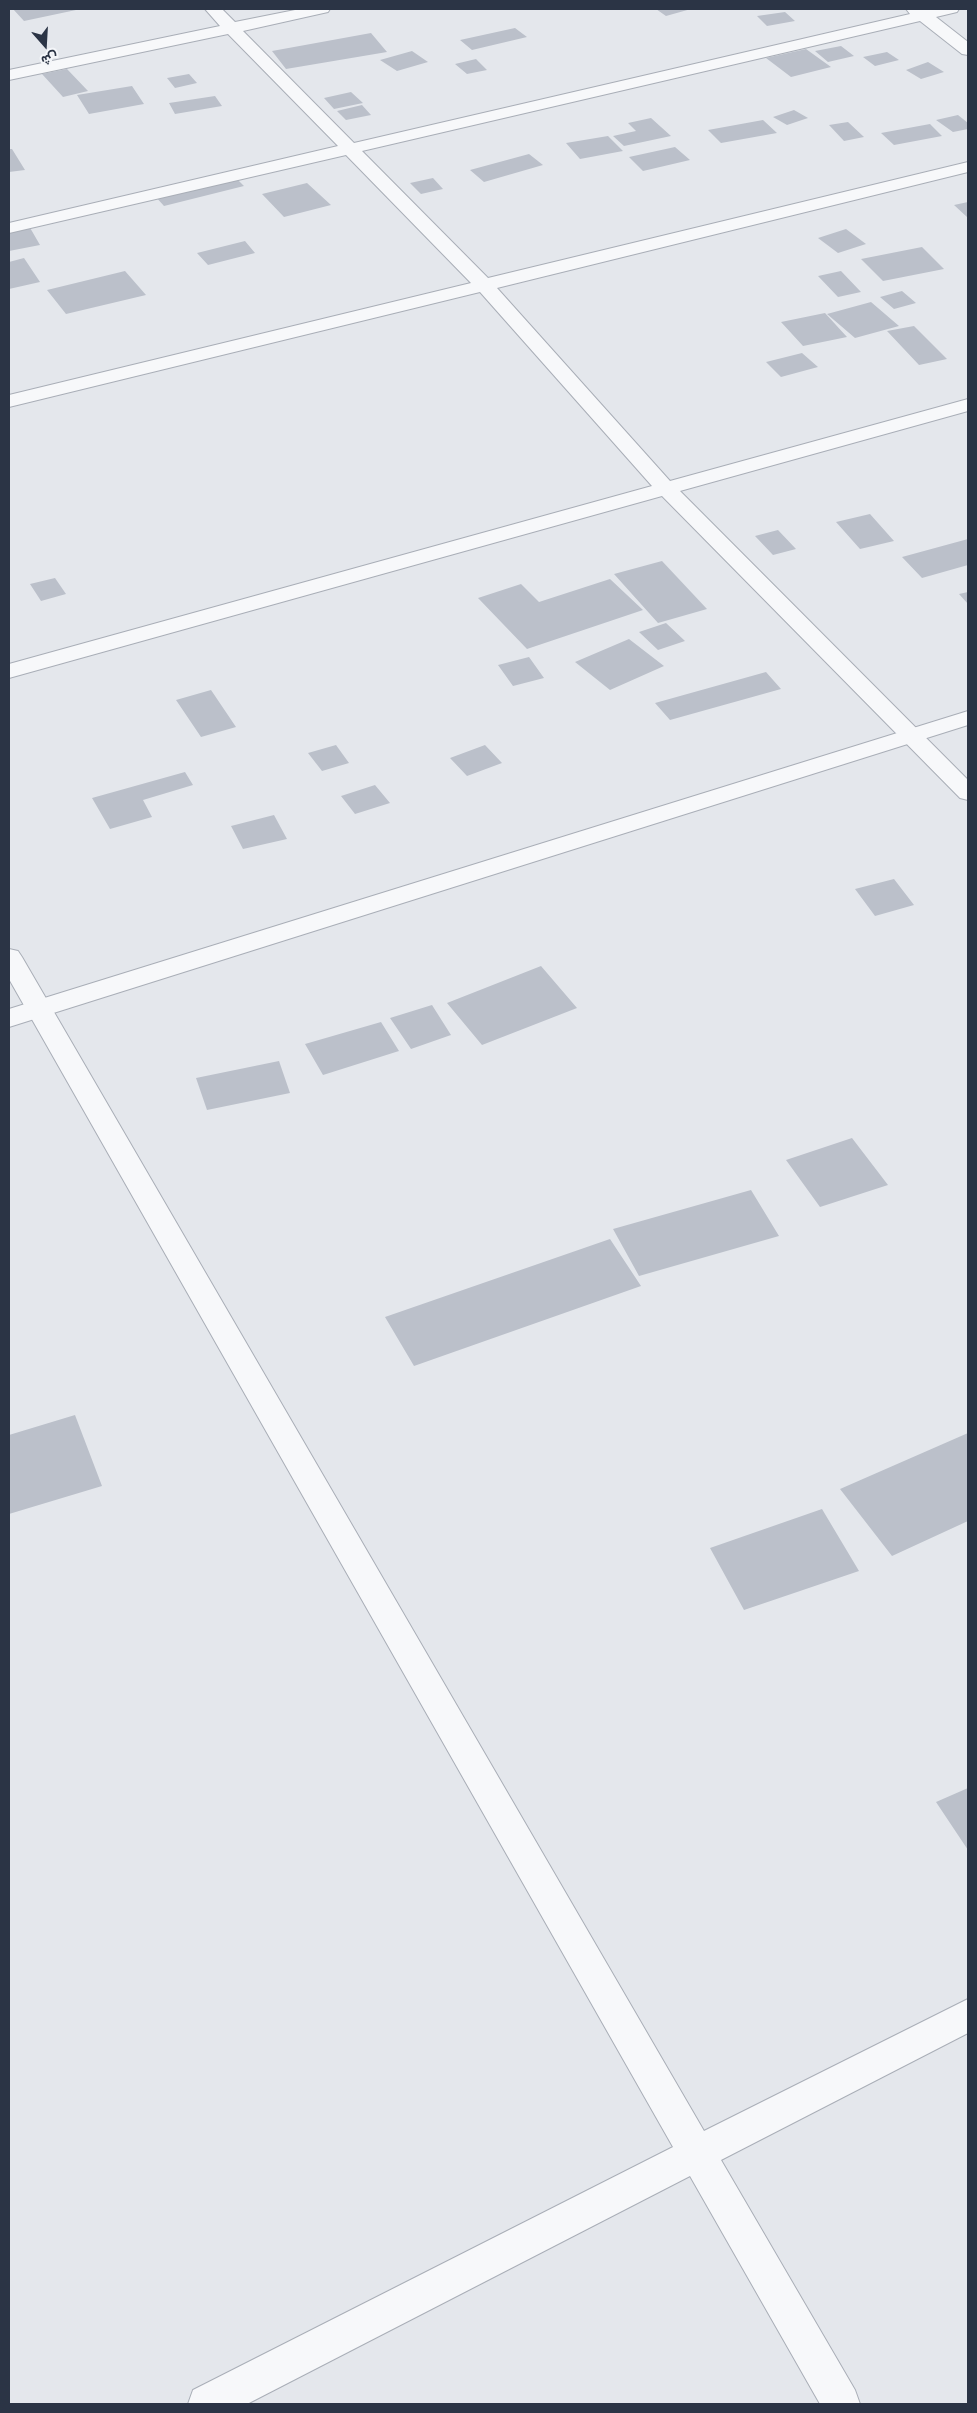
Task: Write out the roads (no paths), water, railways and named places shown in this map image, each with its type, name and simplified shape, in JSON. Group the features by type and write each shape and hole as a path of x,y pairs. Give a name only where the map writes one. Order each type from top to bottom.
{"street":[{"path":"213,9 484,285 666,489 914,736 968,793"},
{"path":"9,75 322,9"},
{"path":"9,228 350,149 919,12 951,9"},
{"path":"919,12 968,50"},
{"path":"9,401 968,167"},
{"path":"9,671 968,405"},
{"path":"9,1018 968,718"},
{"path":"9,957 841,2404"},
{"path":"207,2404 968,2015"}]}
